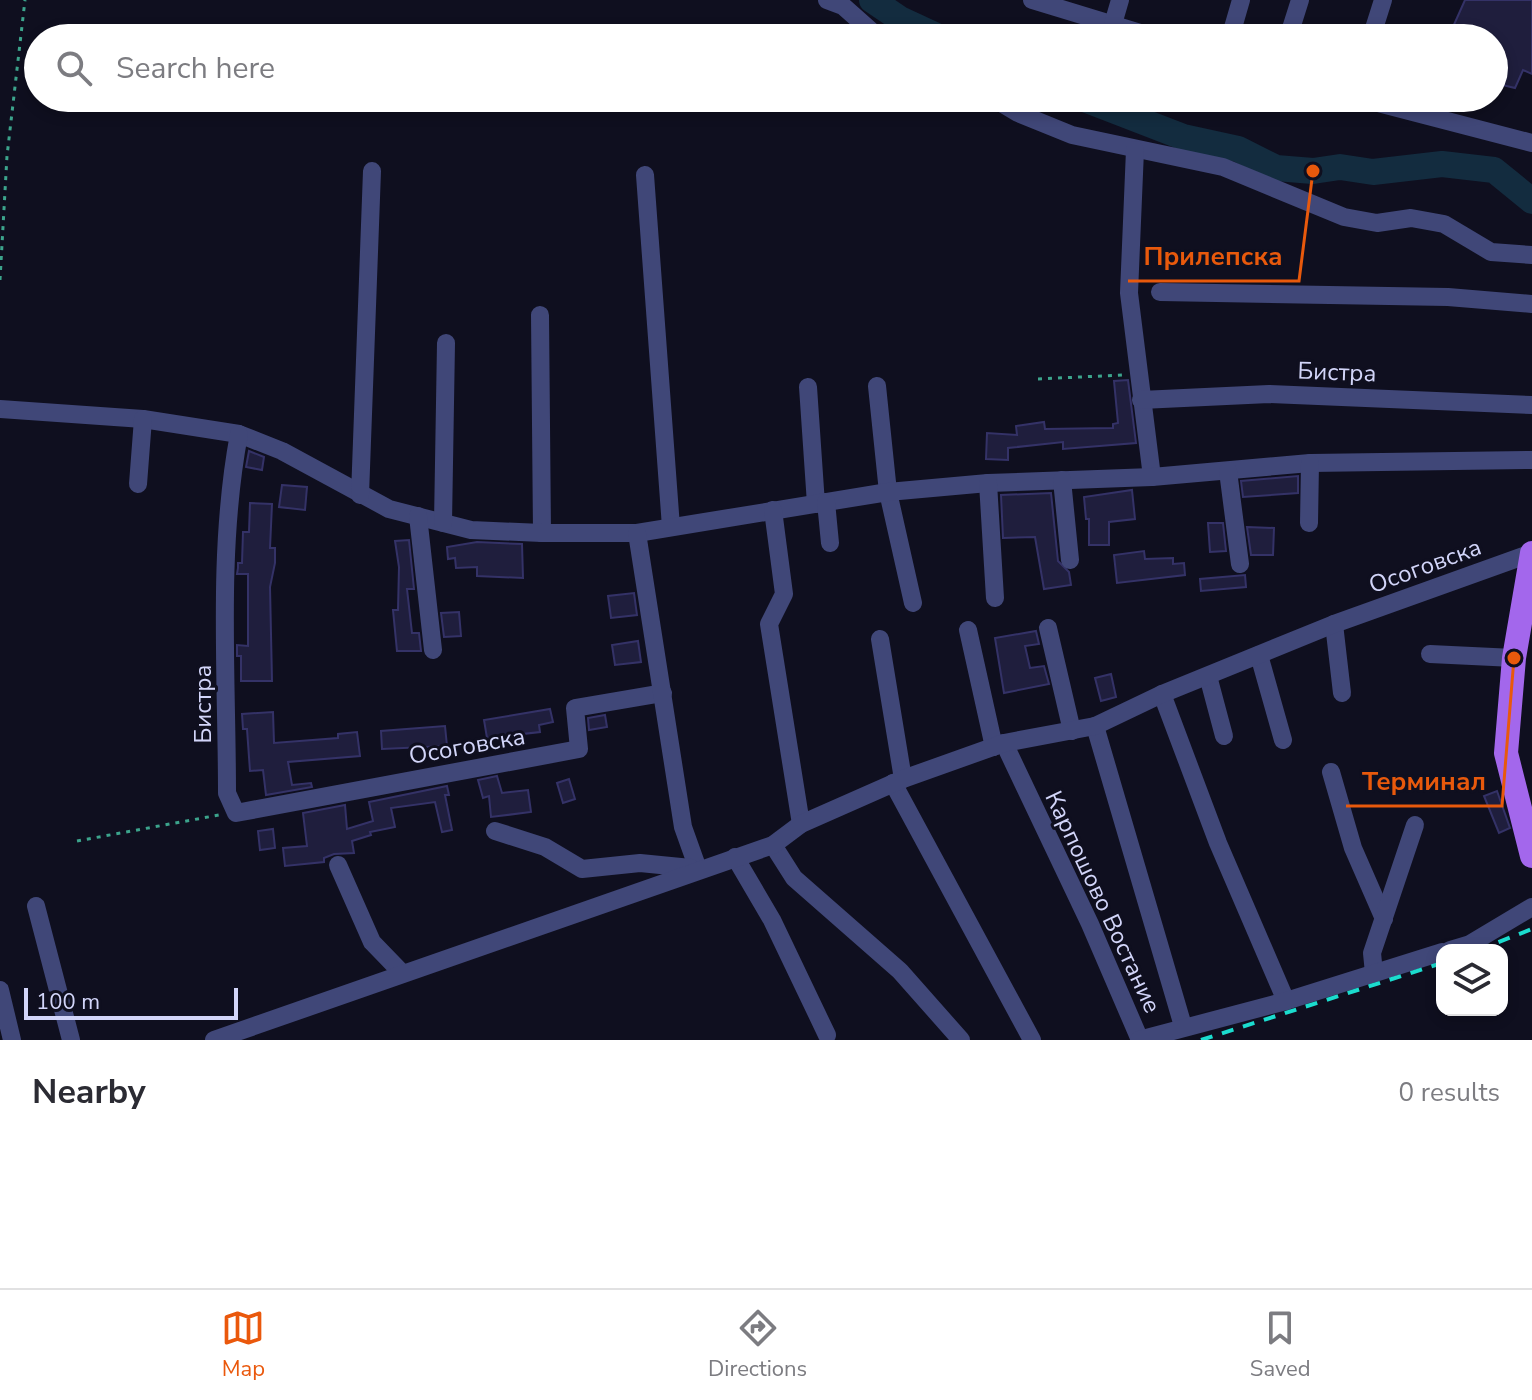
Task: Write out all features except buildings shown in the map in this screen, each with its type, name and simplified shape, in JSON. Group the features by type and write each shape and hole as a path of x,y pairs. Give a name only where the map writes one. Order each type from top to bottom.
{"main road":[{"path":"1532,553 1514,658 1506,753 1532,856"}],"street":[{"path":"827,0 843,6 863,24"},
{"path":"1032,0 1113,24 1120,0"},
{"path":"1234,24 1241,0"},
{"path":"1292,24 1300,0"},
{"path":"1375,24 1383,0"},
{"path":"1016,112 1072,135 1223,167 1344,217 1377,223 1411,218 1444,224 1491,252 1532,255"},
{"path":"1413,112 1532,143"},
{"path":"1135,150 1129,293 1152,477"},
{"path":"360,495 372,171"},
{"path":"645,175 671,527"},
{"path":"1160,292 1448,297 1532,304"},
{"path":"540,315 542,533"},
{"path":"443,523 446,343"},
{"path":"877,386 888,492 913,603"},
{"path":"808,387 821,503 830,543"},
{"name":"Бистра","path":"1141,400 1269,394 1532,405"},
{"path":"0,409 143,419 239,434 293,456 360,495 418,516 471,530 542,533 637,533 888,492 988,483 1152,477 1310,463 1532,460"},
{"path":"138,484 143,419"},
{"name":"Бистра","path":"236,813 227,793 227,556 228,495 239,434"},
{"path":"1309,523 1310,463"},
{"path":"1228,471 1240,564"},
{"path":"1062,480 1070,560"},
{"path":"988,483 995,598"},
{"path":"773,510 784,594 769,624 801,824"},
{"path":"418,516 433,650"},
{"path":"637,533 683,827 698,869"},
{"name":"Осоговска","path":"214,1040 401,972 773,845 801,824 898,781 999,745 1095,726 1162,694 1334,624 1532,553"},
{"path":"1334,624 1342,693"},
{"path":"1048,628 1072,731"},
{"path":"968,630 999,745"},
{"path":"880,639 898,781 1032,1040"},
{"path":"1430,654 1514,658"},
{"path":"1259,655 1283,740"},
{"path":"1208,676 1224,736"},
{"name":"Осоговска","path":"236,813 579,749 575,708 663,693"},
{"path":"1162,694 1218,843 1286,1001"},
{"name":"Карпошово Востание","path":"1095,726 1183,1026"},
{"name":"Карпошово Востание","path":"999,745 1090,924 1140,1040 1183,1026 1286,1001 1436,954"},
{"path":"1331,772 1353,848 1384,919"},
{"path":"1374,973 1372,953 1415,825"},
{"name":"Осоговска","path":"495,831 545,847 582,869 640,863 698,869"},
{"path":"773,845 794,878 900,971 961,1040"},
{"path":"735,857 772,920 827,1035"},
{"path":"338,865 372,942 401,972"},
{"path":"36,906 71,1040"},
{"path":"1465,944 1496,931 1532,907"},
{"path":"0,990 12,1040"}],"path":[{"path":"0,280 7,156 25,0"},
{"path":"1038,379 1138,375"},
{"path":"77,841 236,813"}],"waterway":[{"path":"872,0 911,24"},
{"path":"1118,112 1183,137 1238,149 1276,168 1313,171 1340,167 1373,172 1442,164 1494,170 1532,201"}],"railway":[{"path":"1493,944 1532,929"},
{"path":"1201,1040 1436,965"}],"place":[{"name":"Прилепска","path":"1313,171"},
{"name":"Терминал","path":"1514,658"}]}
